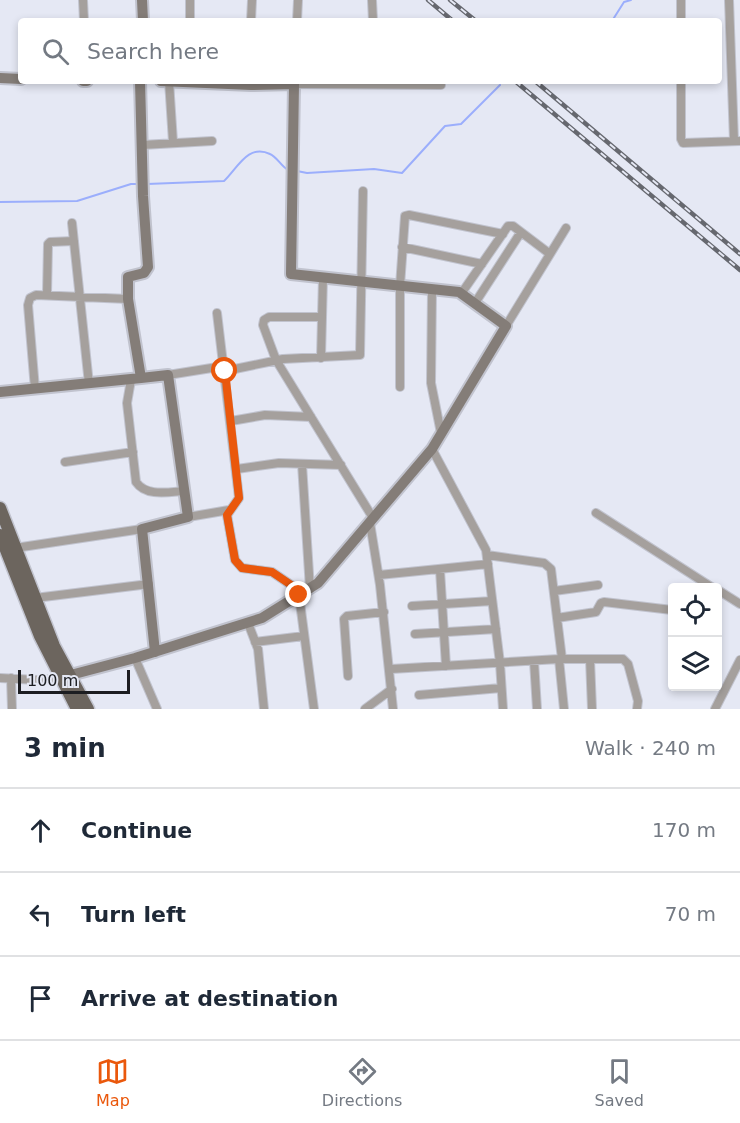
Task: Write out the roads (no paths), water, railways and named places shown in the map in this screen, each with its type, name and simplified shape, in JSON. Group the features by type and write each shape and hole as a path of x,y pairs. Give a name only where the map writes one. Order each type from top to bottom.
{"main road":[{"path":"0,508 77,709"},
{"path":"0,535 40,636 64,676 88,709"}],"street":[{"path":"83,0 84,18"},
{"path":"142,0 142,18"},
{"path":"190,0 190,18"},
{"path":"252,0 252,18"},
{"path":"297,18 298,0"},
{"path":"372,0 373,18"},
{"path":"681,0 681,18"},
{"path":"681,84 681,139 683,143 737,141 729,0"},
{"path":"0,78 18,79"},
{"path":"140,84 143,196 148,267 144,273 128,277 136,379 127,403 136,482 144,490 184,491"},
{"path":"169,84 172,142"},
{"path":"295,84 291,274 461,294 506,326"},
{"path":"408,84 441,85"},
{"path":"142,145 212,141"},
{"path":"0,392 224,369 276,360 360,355 363,191"},
{"path":"400,387 400,286 404,218 409,215 503,234"},
{"path":"72,223 89,384"},
{"path":"461,294 511,226 550,254"},
{"path":"0,678 38,680 64,676 135,658 262,618 318,583 432,449 566,228"},
{"path":"475,303 521,232"},
{"path":"47,295 48,244 74,241"},
{"path":"402,247 482,264"},
{"path":"321,358 322,277"},
{"path":"432,289 431,383 441,433"},
{"path":"35,389 28,301 33,296 128,299"},
{"path":"217,313 237,469 238,500 227,515 235,560 239,567 272,572 304,592"},
{"path":"322,317 269,317 264,320 263,325 276,360 341,465 371,520 384,612 393,709"},
{"path":"168,375 188,517"},
{"path":"231,421 265,415 311,417"},
{"path":"432,449 487,555 503,709"},
{"path":"65,462 133,452"},
{"path":"237,469 279,463 341,465"},
{"path":"302,464 304,636 314,709"},
{"path":"15,548 142,529 188,517 229,510"},
{"path":"596,513 699,583"},
{"path":"142,529 155,652"},
{"path":"487,555 548,565 552,573 564,709"},
{"path":"379,575 488,564"},
{"path":"440,570 446,666"},
{"path":"35,598 149,584"},
{"path":"554,591 598,585"},
{"path":"722,593 740,604"},
{"path":"412,606 492,601"},
{"path":"557,618 596,612 604,602 668,610"},
{"path":"348,676 344,619 347,616 384,612"},
{"path":"248,623 258,652 264,709"},
{"path":"415,634 496,629"},
{"path":"255,642 304,636"},
{"path":"135,658 157,709"},
{"path":"390,669 561,659 625,660 638,701 637,709"},
{"path":"590,659 592,709"},
{"path":"715,709 740,660"},
{"path":"534,661 537,709"},
{"path":"11,678 12,709"},
{"path":"419,695 501,688"},
{"path":"365,709 392,690"}],"waterway":[{"path":"614,18 624,2 631,0"},
{"path":"297,171 307,173 374,169 402,173 445,126 461,124 500,85"},
{"path":"147,184 224,181 244,159 255,152 272,155 288,170"},
{"path":"0,202 77,201 131,184 139,184"}],"railway":[{"path":"428,0 449,18"},
{"path":"450,0 472,18"},
{"path":"519,84 740,270"},
{"path":"539,84 740,254"}]}
